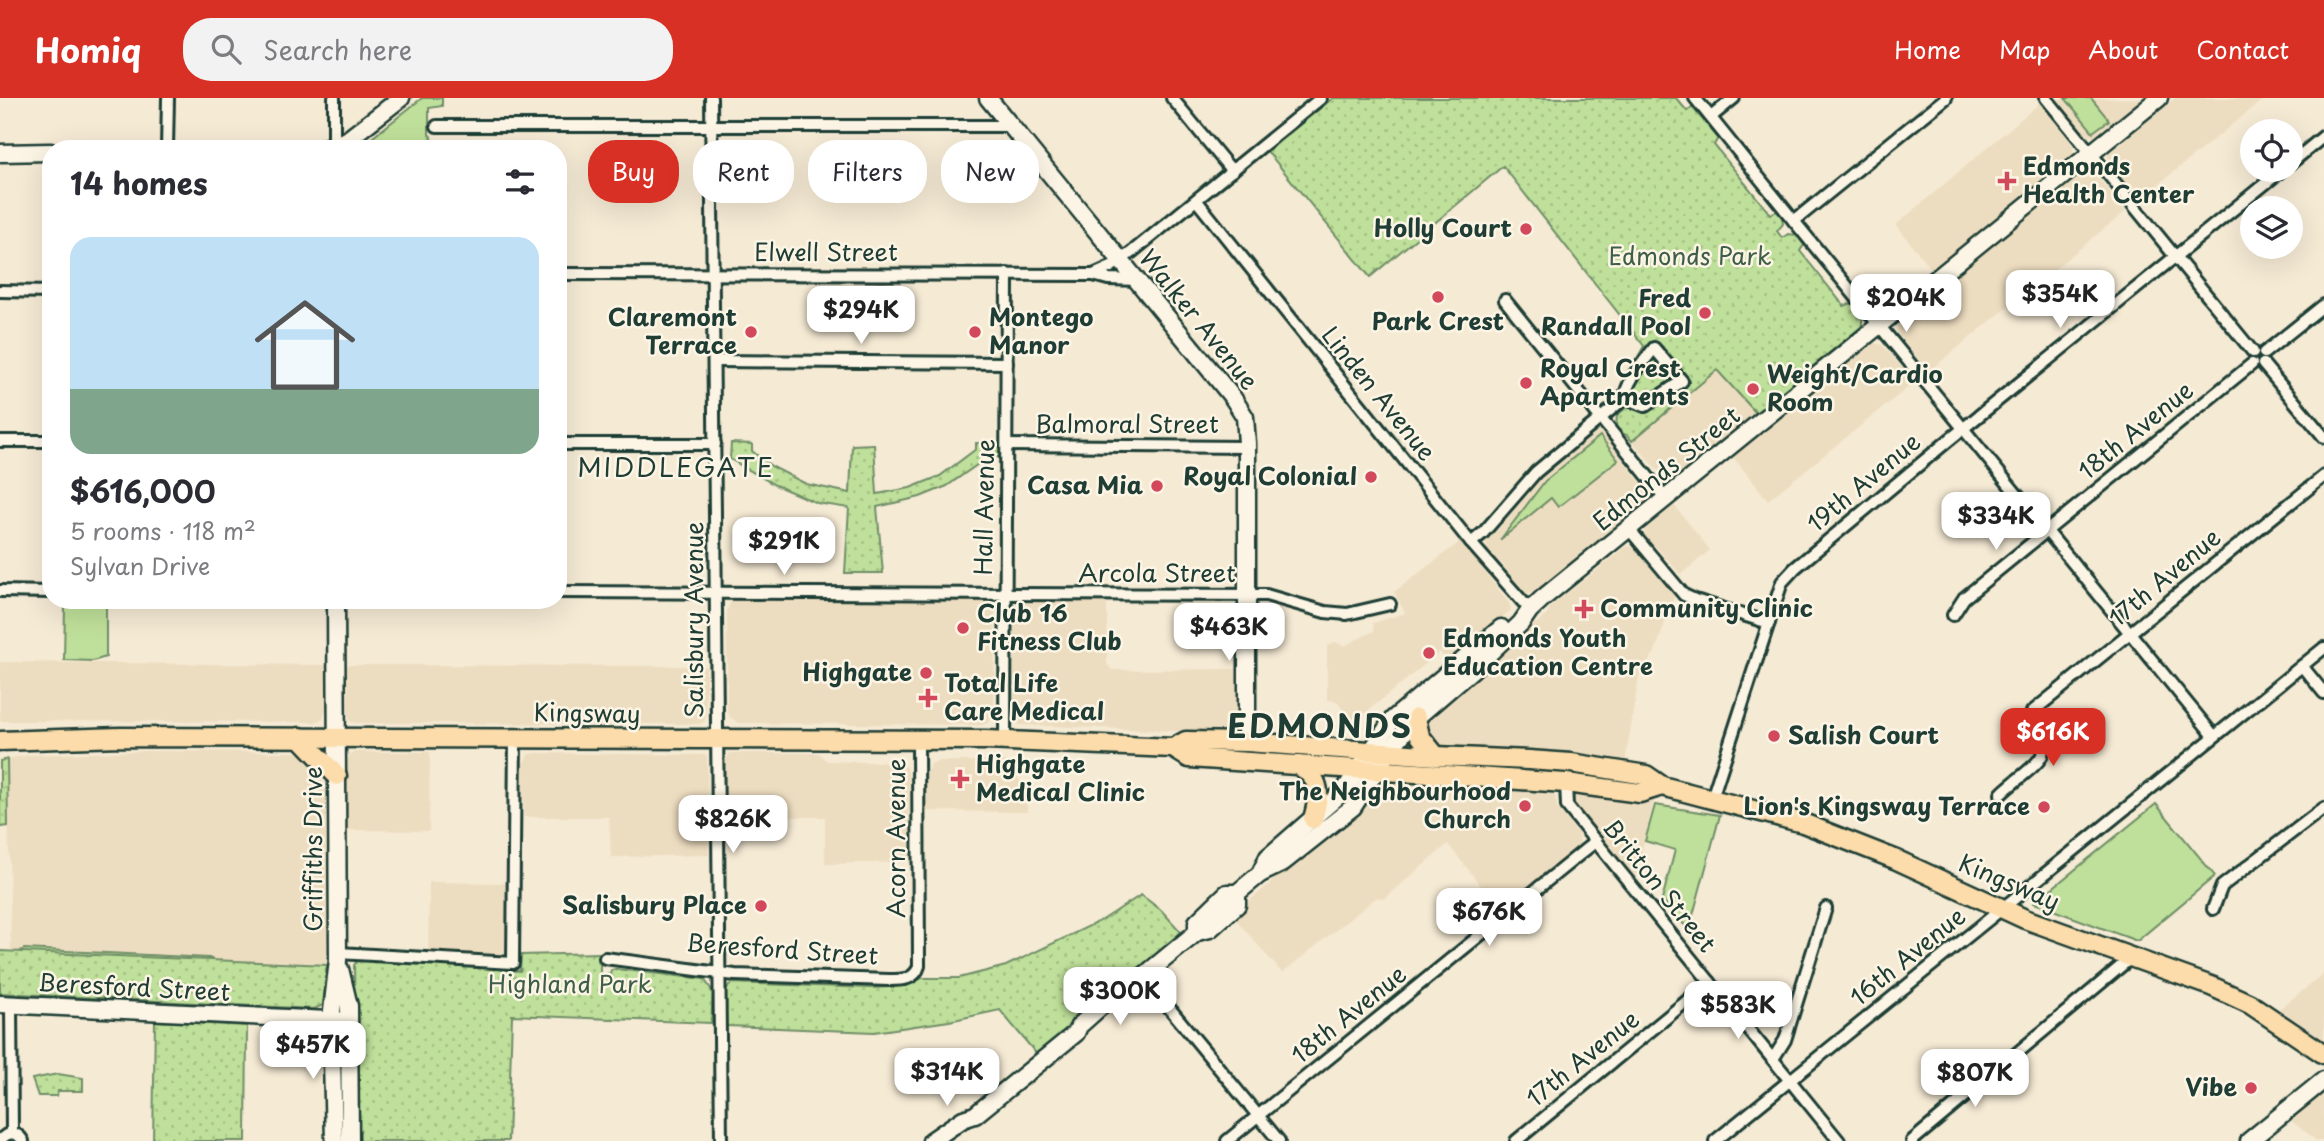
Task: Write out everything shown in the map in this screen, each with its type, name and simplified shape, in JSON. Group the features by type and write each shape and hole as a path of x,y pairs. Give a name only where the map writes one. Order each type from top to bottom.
{"main road":[{"path":"1416,718 1420,736 1436,756"},
{"name":"Kingsway","path":"0,741 120,737 337,737 1004,741 1173,748 1189,758 1566,783 1640,793 1662,786"},
{"path":"300,737 337,776"},
{"name":"Kingsway","path":"1173,748 1186,741 1247,742 1571,764 1646,775 1662,786 1794,820 1848,840 2025,919 2211,986 2250,1004 2324,1054"},
{"path":"1298,765 1309,772 1319,791 1313,819"}],"street":[{"path":"167,98 167,140"},
{"path":"331,140 334,98"},
{"path":"343,140 401,98"},
{"name":"Salisbury Avenue","path":"711,98 721,1141"},
{"name":"Walker Avenue","path":"988,98 1122,260 1238,404 1245,417 1247,742"},
{"path":"1171,98 1232,172"},
{"name":"Elwell Street","path":"1093,275 1122,260 1321,98"},
{"path":"1695,98 2214,736"},
{"path":"1711,117 1734,98"},
{"path":"1794,222 1946,98"},
{"path":"2046,98 2324,437"},
{"name":"Edmonds Street","path":"1380,751 1521,623 1530,610 2159,98"},
{"path":"437,125 1010,126"},
{"path":"2303,153 2324,136"},
{"path":"0,153 42,152"},
{"name":"19th Avenue","path":"1712,798 1782,582 1795,568 1963,429 2267,182"},
{"name":"Linden Avenue","path":"1197,201 1471,543 1530,610"},
{"name":"Elwell Street","path":"567,274 1093,275 1138,281"},
{"name":"Hall Avenue","path":"1004,741 1007,274"},
{"path":"0,291 42,292"},
{"path":"1505,300 1667,499"},
{"name":"18th Avenue","path":"1954,615 1964,598 2324,305"},
{"path":"1654,348 1682,381 1645,406 1625,398 1625,392 1654,348"},
{"path":"715,361 1007,363"},
{"path":"1471,543 1536,472 1625,398"},
{"path":"0,440 42,441"},
{"path":"567,444 715,444"},
{"name":"Balmoral Street","path":"1007,445 1247,447"},
{"name":"17th Avenue","path":"2001,794 2042,755 2041,743 2031,727 2032,712 2324,476"},
{"path":"1629,529 1684,595 1769,623"},
{"path":"0,591 42,592"},
{"path":"567,592 716,592"},
{"name":"Arcola Street","path":"716,592 1266,595 1325,612 1347,614 1390,604"},
{"name":"Griffiths Drive","path":"334,1141 331,1020 338,956 336,609"},
{"name":"Edmonds Street","path":"931,1141 963,1119 975,1115 1076,1033 1079,1026 1126,984 1139,980 1197,932 1210,929 1237,905 1237,893 1260,874 1282,864 1353,807 1393,719 1515,616 1530,610"},
{"name":"16th Avenue","path":"1715,1141 2324,648"},
{"path":"2302,666 2324,693"},
{"path":"338,956 513,963 515,738"},
{"name":"Acorn Avenue","path":"914,975 919,966 918,740"},
{"name":"Edmonds Street","path":"1260,874 1268,857 1368,770"},
{"name":"Britton Street","path":"1566,783 1567,806 1839,1141"},
{"path":"2213,909 2222,886 2324,808"},
{"name":"18th Avenue","path":"1227,1141 1596,841"},
{"path":"1773,1059 1785,1040 1826,908"},
{"name":"Griffiths Drive","path":"338,956 349,1006 350,1141"},
{"path":"1912,1141 2132,957"},
{"name":"Beresford Street","path":"605,958 735,975 902,980 914,975"},
{"path":"1139,980 1279,1141"},
{"name":"17th Avenue","path":"1516,1141 1710,982"},
{"path":"6,1004 12,1133"},
{"name":"Beresford Street","path":"6,1004 349,1021"},
{"path":"2249,1141 2324,1080"},
{"name":"Edmonds Street","path":"951,1141 971,1125 975,1115"},
{"path":"0,1141 12,1133 20,1136 23,1141"}],"shaded area":[{"path":"2143,98 2093,137 2085,134 2057,99"},
{"path":"2175,98 2265,98 2139,200 2109,161 2108,154"},
{"path":"2040,103 2073,145 2073,155 1932,270 1896,225"},
{"path":"2084,172 2094,173 2126,211 1928,372 1897,333 1898,323"},
{"path":"1874,343 1882,345 1915,382 1768,500 1733,457"},
{"path":"1717,370 1756,413 1673,480 1667,481 1632,441"},
{"path":"1592,431 1605,432 1611,439 1612,446 1647,490 1649,497 1535,592 1527,594 1501,563 1494,561 1487,551 1486,540 1500,527 1532,485"},
{"path":"1674,505 1710,550 1681,575 1656,547 1647,544 1643,539 1646,528"},
{"path":"1461,541 1509,603 1511,610 1448,662 1440,652 1354,722 1336,701 1327,700 1327,646 1335,642 1344,646 1374,631 1373,623 1405,613 1394,592"},
{"path":"1627,546 1635,547 1675,594 1655,652 1639,676 1625,763 1552,753 1432,744 1423,723 1428,715 1529,624 1537,623 1546,616 1550,607"},
{"path":"990,600 995,609 994,717 981,725 738,723 727,711 727,610 731,601"},
{"path":"1107,602 1107,664 1112,670 1238,669 1237,729 1228,733 1019,725 1013,716 1014,609 1016,604"},
{"path":"0,662 327,665 326,710 323,718 316,722 0,721"},
{"path":"347,665 706,666 706,717 704,722 699,724 355,723 350,721 348,714"},
{"path":"143,751 296,752 307,756 318,767 326,795 327,965 11,953 7,759 28,755"},
{"path":"356,752 430,752 429,831 348,830 347,760"},
{"path":"730,753 819,753 827,761 902,763 909,776 910,862 825,864 825,817 725,817 725,760"},
{"path":"529,754 707,755 709,855 611,857 609,817 524,817 523,764"},
{"path":"939,761 1006,761 1026,789 1027,812 926,811 926,773 931,764"},
{"path":"1384,780 1551,790 1555,795 1557,807 1579,835 1580,846 1529,888 1524,888 1503,904 1500,910 1448,844 1384,899 1377,897 1282,973 1232,915 1355,813 1378,783"},
{"path":"1580,793 1655,796 1635,879 1575,804 1574,797"},
{"path":"429,882 507,883 507,948 503,955 428,954"},
{"path":"2324,974 2324,1040 2279,1009"},
{"path":"2324,1090 2324,1141 2317,1141 2289,1119"}],"green space":[{"path":"422,98 442,98 442,106 429,108 429,134 432,140 369,140"},
{"name":"Edmonds Park","path":"1333,98 1676,98 1687,111 1692,107 1718,138 1714,145 1770,214 1777,211 1782,217 1783,224 1777,231 1782,238 1788,234 1797,235 1804,245 1800,251 1844,306 1852,303 1862,315 1862,326 1756,413 1717,370 1632,441 1616,427 1617,415 1627,407 1617,395 1644,346 1503,166 1370,277 1267,151"},
{"path":"2065,98 2091,98 2109,120 2093,132"},
{"path":"1600,436 1618,460 1558,507 1551,498 1500,540 1545,481"},
{"path":"731,443 752,444 752,451 771,466 806,484 850,493 852,445 874,444 877,494 910,488 940,476 976,449 976,443 1004,444 1004,457 988,457 947,486 920,497 877,507 883,573 845,573 849,508 817,503 775,485 730,459"},
{"path":"65,609 106,609 106,657 93,661 64,660"},
{"path":"7,759 8,826 0,827 0,761"},
{"path":"2156,804 2215,876 2137,941 2034,903"},
{"path":"1655,805 1720,815 1689,930 1662,900 1675,850 1645,841"},
{"name":"Highland Park","path":"1141,895 1161,910 1181,932 1039,1057 1000,1010 874,1032 727,1026 725,1021 724,997 732,983 871,988 906,986 922,978 959,978 1006,966 1104,919"},
{"path":"24,949 209,958 213,960 214,979 10,957"},
{"path":"0,951 327,965 323,1005 314,1009 0,993"},
{"path":"600,953 600,974 610,974 611,970 616,969 704,979 713,992 711,1023 512,1015 508,1141 357,1141 354,965 359,959 365,957 520,971 521,955"},
{"path":"155,1021 247,1026 246,1141 153,1141"},
{"path":"58,1074 83,1078 83,1091 58,1091 57,1096 38,1096 32,1079"}],"place":[{"name":"Edmonds Health Center","path":"2007,181"},
{"name":"Holly Court","path":"1526,229"},
{"name":"Park Crest","path":"1438,297"},
{"name":"Fred Randall Pool","path":"1705,313"},
{"name":"Claremont Terrace","path":"751,332"},
{"name":"Montego Manor","path":"975,332"},
{"name":"Royal Crest Apartments","path":"1526,383"},
{"name":"Weight/Cardio Room","path":"1753,389"},
{"name":"Royal Colonial","path":"1371,477"},
{"name":"Casa Mia","path":"1157,486"},
{"name":"Community Clinic","path":"1584,609"},
{"name":"Club 16 Fitness Club","path":"963,628"},
{"name":"Edmonds Youth Education Centre","path":"1429,653"},
{"name":"Highgate","path":"926,673"},
{"name":"Total Life Care Medical","path":"928,698"},
{"name":"Salish Court","path":"1774,736"},
{"name":"Highgate Medical Clinic","path":"960,779"},
{"name":"The Neighbourhood Church","path":"1525,806"},
{"name":"Lion's Kingsway Terrace","path":"2044,807"},
{"name":"Salisbury Place","path":"761,906"},
{"name":"Vibe","path":"2251,1088"}],"district":[{"name":"MIDDLEGATE","path":"676,468"},
{"name":"EDMONDS","path":"1320,727"}]}
